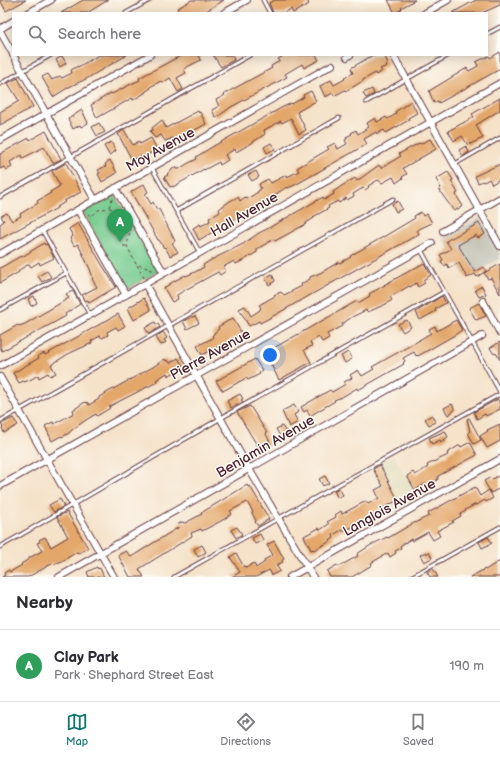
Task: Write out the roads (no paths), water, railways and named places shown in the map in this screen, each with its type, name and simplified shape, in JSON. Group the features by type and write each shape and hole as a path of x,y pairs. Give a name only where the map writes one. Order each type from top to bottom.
{"street":[{"path":"30,12 51,0"},
{"path":"226,12 247,0"},
{"path":"427,12 448,0"},
{"path":"12,23 0,30 12,53"},
{"path":"14,56 95,200"},
{"path":"0,140 148,56"},
{"path":"394,56 500,246"},
{"name":"Moy Avenue","path":"0,254 95,200 115,191 152,168 332,65"},
{"name":"Hall Avenue","path":"0,366 126,295 144,281 200,253 500,83"},
{"path":"115,191 160,273"},
{"path":"443,231 500,198"},
{"path":"78,210 126,295"},
{"name":"Pierre Avenue","path":"0,486 432,243"},
{"path":"144,281 168,326 313,577"},
{"path":"483,301 499,328"},
{"name":"Benjamin Avenue","path":"59,577 482,336"},
{"path":"0,378 114,577"},
{"name":"Langlois Avenue","path":"290,577 500,459"}],"lane":[{"path":"128,12 150,0"},
{"path":"262,0 269,12"},
{"path":"488,33 500,27"},
{"path":"0,84 49,56"},
{"path":"0,197 248,56"},
{"path":"366,102 447,56"},
{"path":"176,211 338,118"},
{"path":"454,164 500,138"},
{"path":"152,168 200,253"},
{"path":"0,421 393,199"},
{"path":"42,230 90,315"},
{"path":"174,577 500,393 420,249"},
{"path":"0,310 66,273"},
{"path":"0,547 221,418 444,292"},
{"path":"411,577 500,526"}],"place":[{"name":"Clay Park","path":"120,242"}]}
